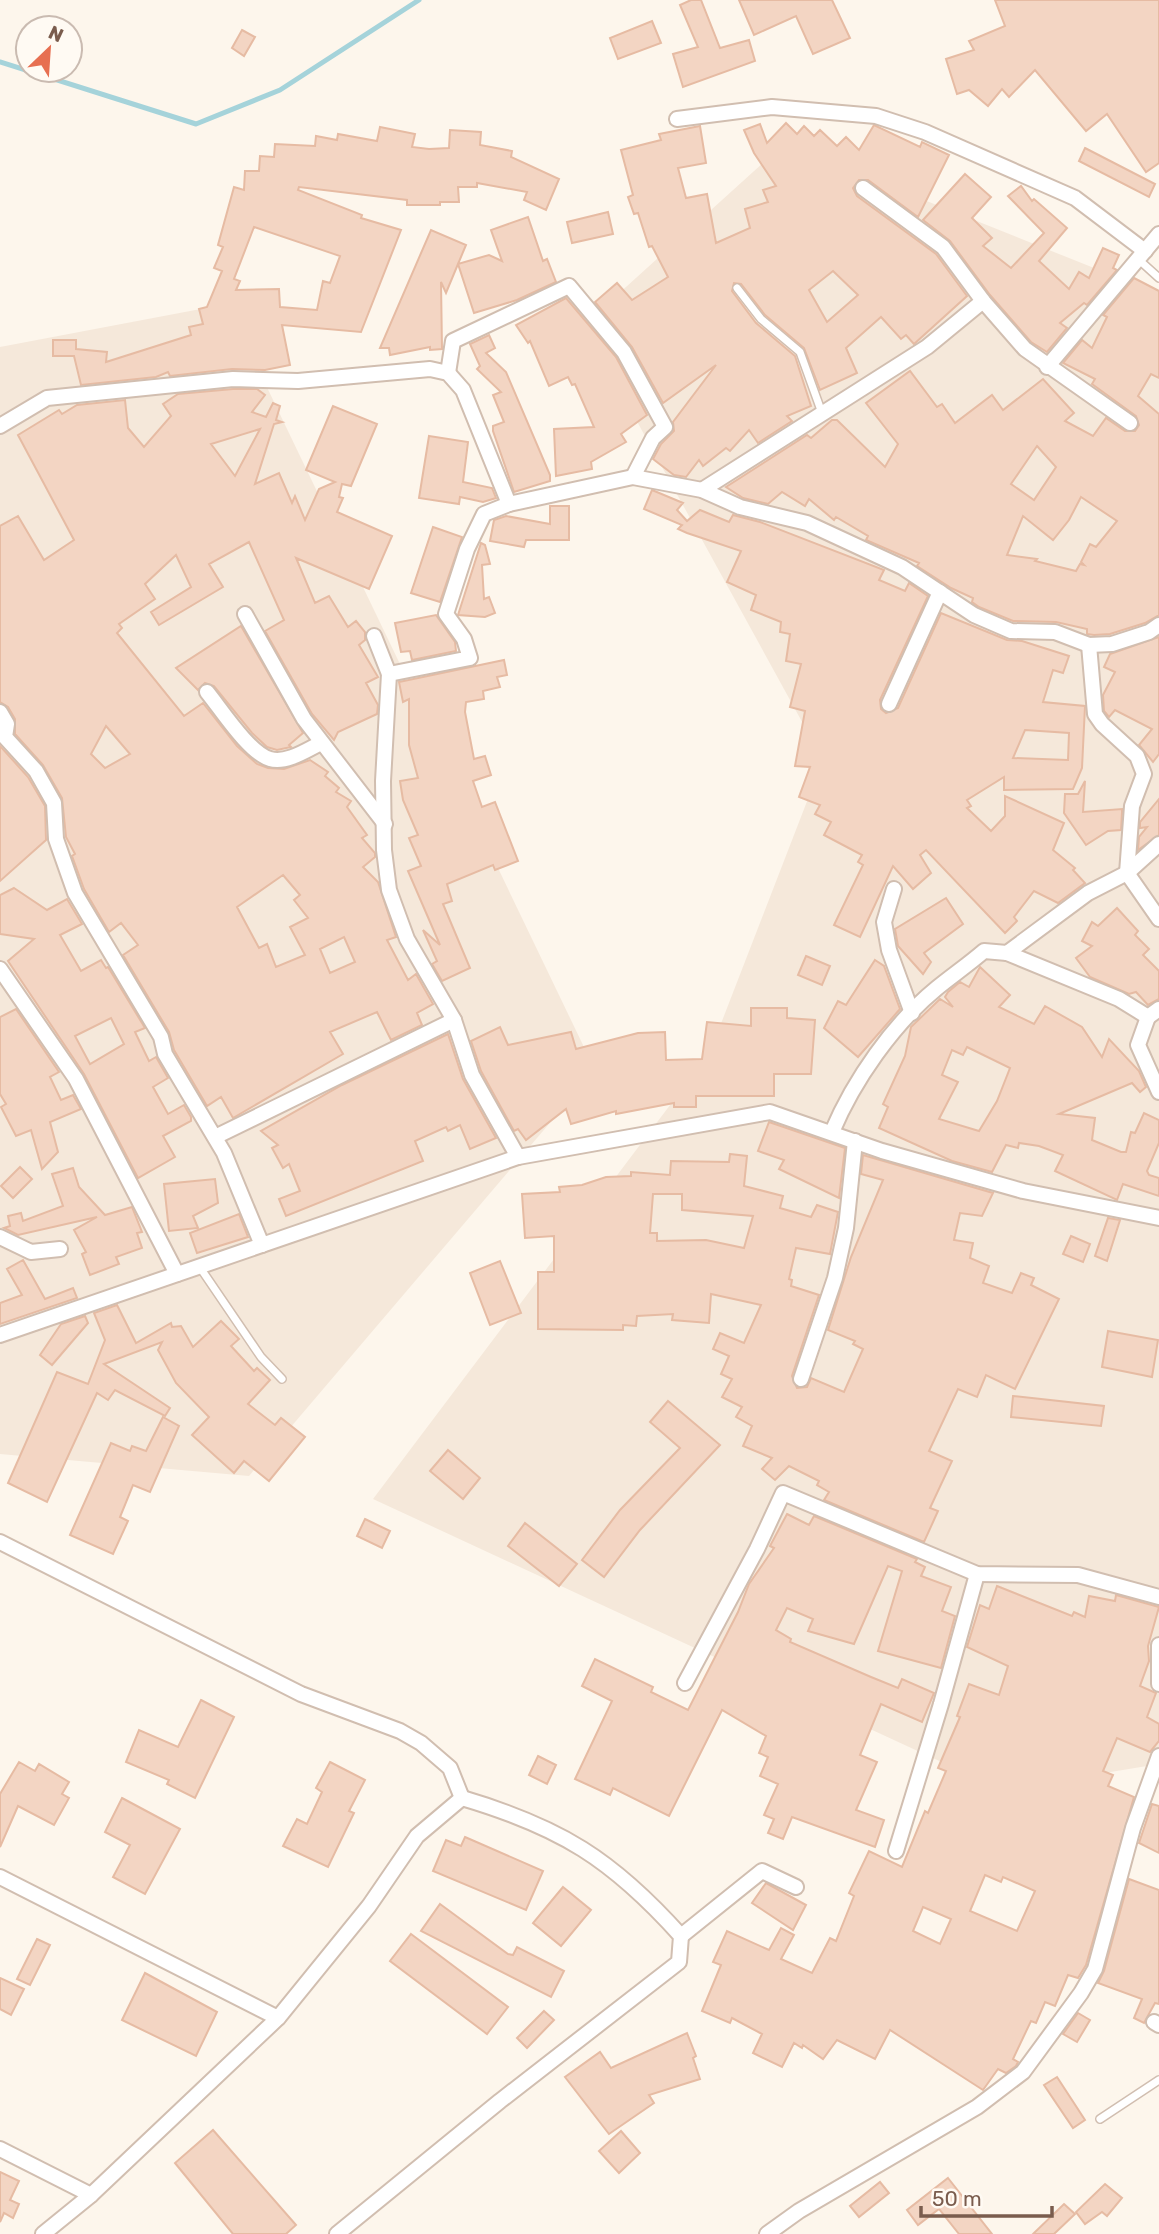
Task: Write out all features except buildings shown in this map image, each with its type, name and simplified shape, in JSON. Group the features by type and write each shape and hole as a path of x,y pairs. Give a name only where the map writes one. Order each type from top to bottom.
{"street":[{"path":"677,119 772,107 876,116 925,132 1064,192 1141,255"},
{"path":"863,188 943,247 983,301 1025,349 1129,423"},
{"path":"1047,367 1159,234"},
{"path":"448,373 453,341 569,286 624,352 665,428 653,438 633,477"},
{"path":"702,490 927,347 983,301"},
{"path":"0,426 47,398 233,379 298,381 430,369 448,373 463,390 509,504"},
{"path":"389,674 470,658 464,639 446,614 467,549 484,514 509,504 633,477 702,490 740,508 807,523 902,567 974,615 1011,631 1055,632 1089,645 1112,644 1149,632 1159,625"},
{"path":"889,704 940,592"},
{"path":"245,614 304,719 385,824"},
{"path":"374,636 389,674 383,780 384,850 389,890 407,939 454,1020 472,1075 518,1157"},
{"path":"1089,645 1096,714 1102,724 1138,756 1144,774 1132,806 1127,873 1159,919"},
{"path":"207,692 256,752 271,760 296,756 321,743"},
{"path":"0,712 7,724 5,737 36,771 54,803 56,839 75,893 161,1037 165,1054 215,1137 262,1245"},
{"path":"1007,953 1088,894 1127,873 1159,844"},
{"path":"894,889 884,922 889,950 912,1013"},
{"path":"832,1132 844,1104 881,1049 912,1013 984,951 1007,953 1154,1013 1138,1045 1159,1092"},
{"path":"0,969 76,1079 177,1275"},
{"path":"215,1137 454,1020"},
{"path":"0,1335 518,1157 769,1112 882,1151 1023,1191 1159,1217"},
{"path":"800,1379 835,1278 846,1228 855,1140"},
{"path":"0,1237 31,1252 60,1248"},
{"path":"685,1683 757,1549 782,1493 977,1574 1078,1575 1159,1597"},
{"path":"0,1542 300,1694 421,1743 450,1768 461,1798"},
{"path":"896,1850 977,1574"},
{"path":"1159,1645 1159,1684"},
{"path":"767,2234 799,2211 977,2107 1023,2072 1081,1993 1095,1969 1133,1828 1159,1756"},
{"path":"337,2234 500,2101 679,1962 681,1936 642,1893 593,1854 548,1828 461,1798"},
{"path":"43,2234 91,2195 278,2018 369,1906 417,1836 461,1798"},
{"path":"681,1936 762,1871 796,1887"},
{"path":"0,1877 278,2018"},
{"path":"0,2149 91,2195"}],"lane":[{"path":"1141,255 1159,278"},
{"path":"737,288 761,319 800,352 823,413"},
{"path":"198,1265 261,1357 282,1379"},
{"path":"1100,2119 1159,2080"}],"shaded area":[{"path":"784,144 1159,294 1159,1764 1002,1790 373,1499 710,1052 823,760 584,325"},
{"path":"227,304 595,1070 249,1476 0,1454 0,347"}],"waterway":[{"path":"0,62 196,124 280,90 419,0"}]}
